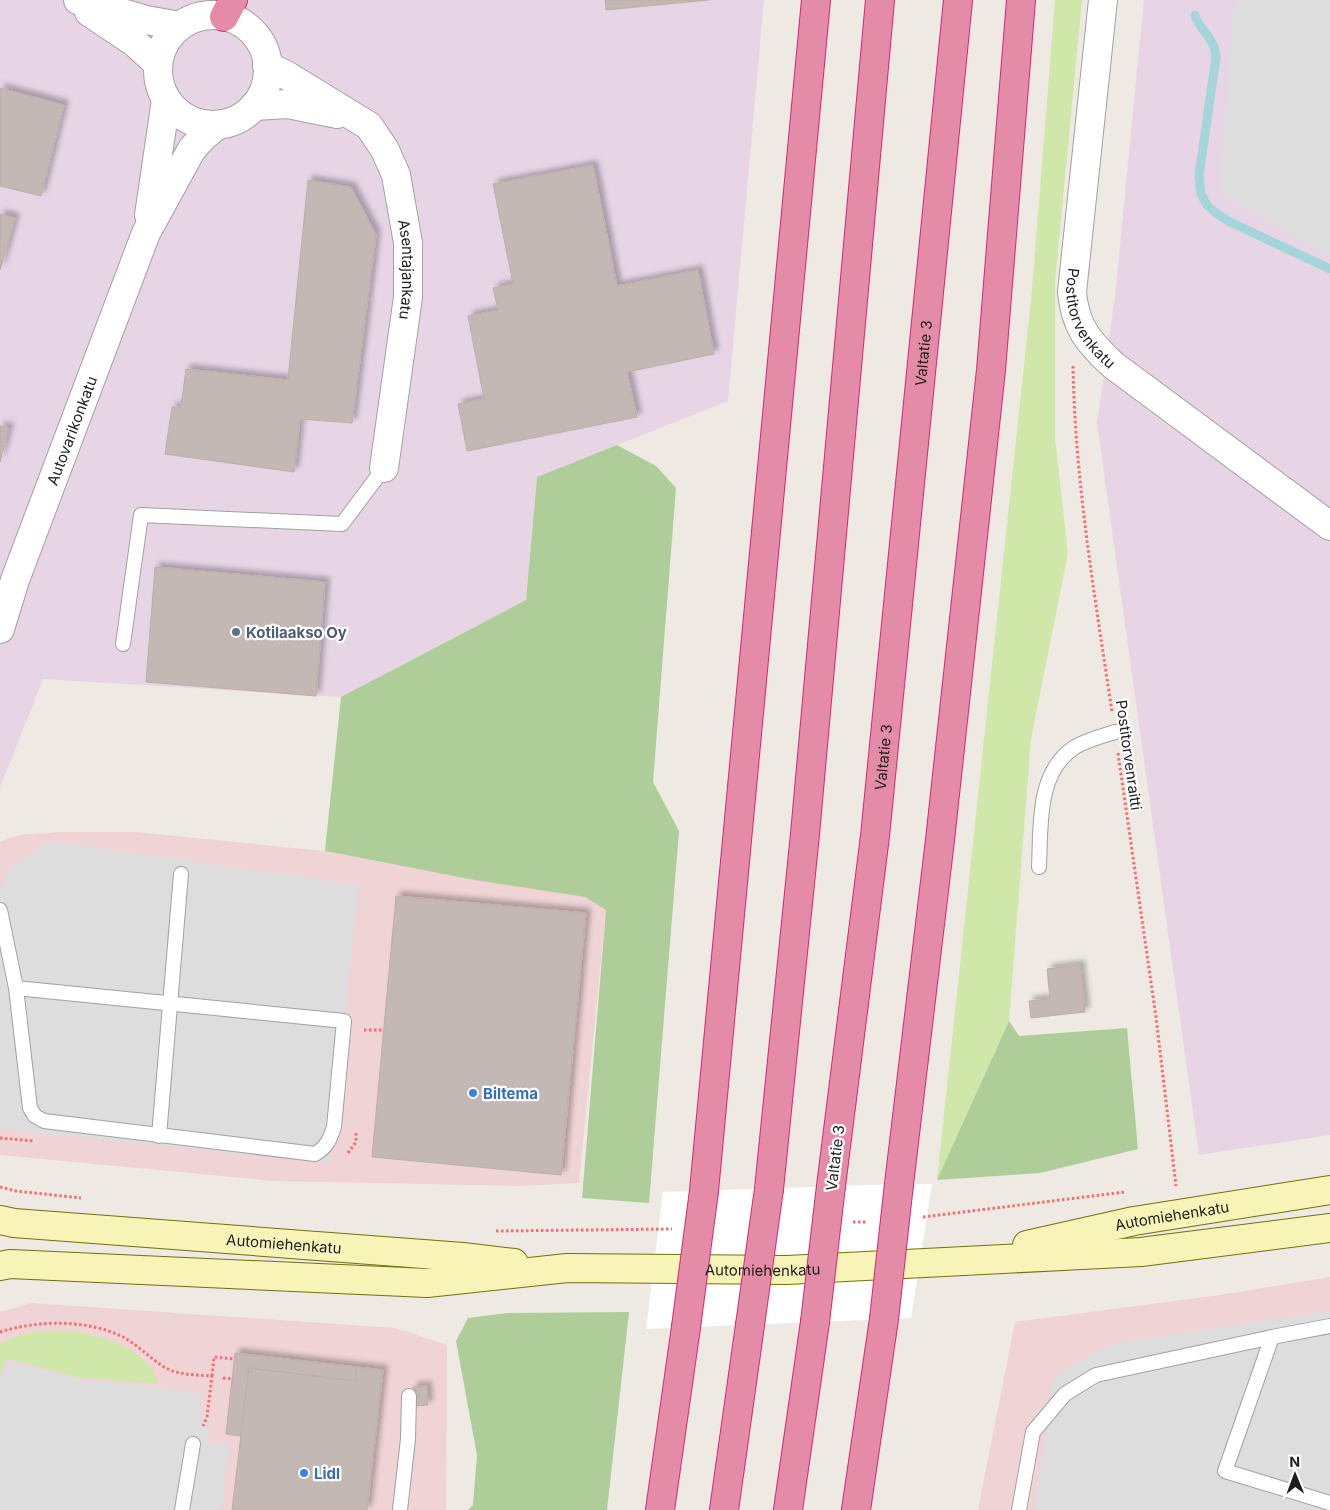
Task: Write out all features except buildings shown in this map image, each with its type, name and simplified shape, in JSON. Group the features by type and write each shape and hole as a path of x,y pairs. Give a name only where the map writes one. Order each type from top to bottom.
{"highway":[{"path":"660,1510 704,1191 816,0"},
{"path":"724,1510 769,1189 805,834 880,0"},
{"name":"Valtatie 3","path":"788,1510 815,1322 875,836 958,0"},
{"path":"856,1510 884,1319 898,1184 940,840 991,370 1021,0"}],"main road":[{"name":"Automiehenkatu","path":"957,1261 1134,1221 1330,1190"},
{"name":"Automiehenkatu","path":"0,1220 463,1257 567,1268 787,1270 1141,1252 1330,1228"},
{"name":"Automiehenkatu","path":"0,1266 10,1264 427,1283 567,1268"}],"street":[{"path":"76,0 146,20 180,26"},
{"path":"76,0 90,12 134,42 158,64"},
{"name":"Postitorvenkatu","path":"1103,0 1072,292 1076,316 1080,326 1096,350 1113,365 1330,526"},
{"path":"228,8 236,21 254,34 265,54 267,80 262,94 254,106 238,119 217,125 193,122 182,117 166,100 159,82 158,64 160,52 168,37 180,26 194,19 210,16 228,8"},
{"name":"Asentajankatu","path":"267,66 286,75 369,126 385,150 396,175 408,243 408,297 384,468"},
{"name":"Autovarikonkatu","path":"146,234 166,100"},
{"name":"Asentajankatu","path":"254,106 288,104 354,118"},
{"name":"Autovarikonkatu","path":"0,629 14,580 146,234 192,149 217,125"}],"lane":[{"path":"123,644 141,515 342,524 384,468"},
{"path":"1039,867 1041,816 1052,773 1056,766 1075,747 1115,732"},
{"path":"159,1136 181,874"},
{"path":"0,910 16,988 30,1108 35,1116 44,1121 315,1154 323,1150 330,1141 334,1127 344,1021 16,988"},
{"path":"1019,1510 1033,1432 1065,1394 1096,1375 1272,1336 1330,1326"},
{"path":"1272,1336 1225,1471 1330,1503"},
{"path":"400,1510 408,1439 409,1396"},
{"path":"182,1510 193,1444"}],"path":[{"name":"Postitorvenraitti","path":"1080,326 1074,351 1073,367 1077,448 1088,547 1156,1017 1176,1186"},
{"path":"360,1030 384,1030"},
{"path":"0,1187 16,1191 87,1198"},
{"path":"915,1217 1127,1192"},
{"path":"849,1222 868,1222"},
{"path":"494,1231 674,1229"},
{"path":"0,1332 40,1324 99,1328 124,1338 172,1370 212,1376"},
{"path":"193,1444 207,1417 214,1357 234,1359"},
{"path":"223,1378 232,1379"}],"shaded area":[{"path":"0,0 764,0 728,401 537,477 526,600 341,697 43,679 0,788"},
{"path":"1144,0 1330,0 1330,1135 1199,1155 1097,423 1115,296"},
{"path":"1239,0 1330,0 1330,256 1228,198 1219,186 1234,11"},
{"path":"61,832 135,832 325,851 585,897 606,910 579,1183 518,1186 274,1181 0,1155 0,842 18,835"},
{"path":"49,841 359,885 329,1163 0,1129 0,892 11,868"},
{"path":"1330,1277 1330,1510 978,1510 1015,1322 1220,1295"},
{"path":"32,1303 395,1328 447,1345 446,1510 0,1510 0,1312"},
{"path":"1330,1311 1330,1510 1034,1510 1053,1380 1076,1362 1100,1350 1125,1342"},
{"path":"7,1361 83,1380 201,1393 200,1414 210,1415 208,1442 229,1444 222,1510 0,1510 0,1381"}],"green space":[{"path":"1055,0 1082,0 1055,282 1055,438 1068,553 1031,739 1009,1021 937,1180 1032,290"},
{"path":"617,445 656,466 676,488 653,782 679,831 649,1203 582,1198 606,910 585,897 475,880 325,851 341,697 526,600 537,477"},
{"path":"1009,1021 1019,1036 1127,1028 1138,1149 1040,1173 937,1180"},
{"path":"629,1312 607,1510 468,1510 473,1505 477,1455 456,1341 468,1318 507,1313"},
{"path":"34,1332 77,1332 114,1342 138,1355 147,1363 154,1373 158,1384 76,1377 6,1358 0,1377 0,1343"}],"pier":[{"path":"932,1184 911,1318 646,1329 663,1192"}],"waterway":[{"path":"1195,15 1210,38 1216,57 1199,175 1201,194 1207,205 1228,221 1330,269"}],"place":[{"name":"Kotilaakso Oy","path":"236,632"},
{"name":"Biltema","path":"473,1093"},
{"name":"Lidl","path":"304,1473"}]}
